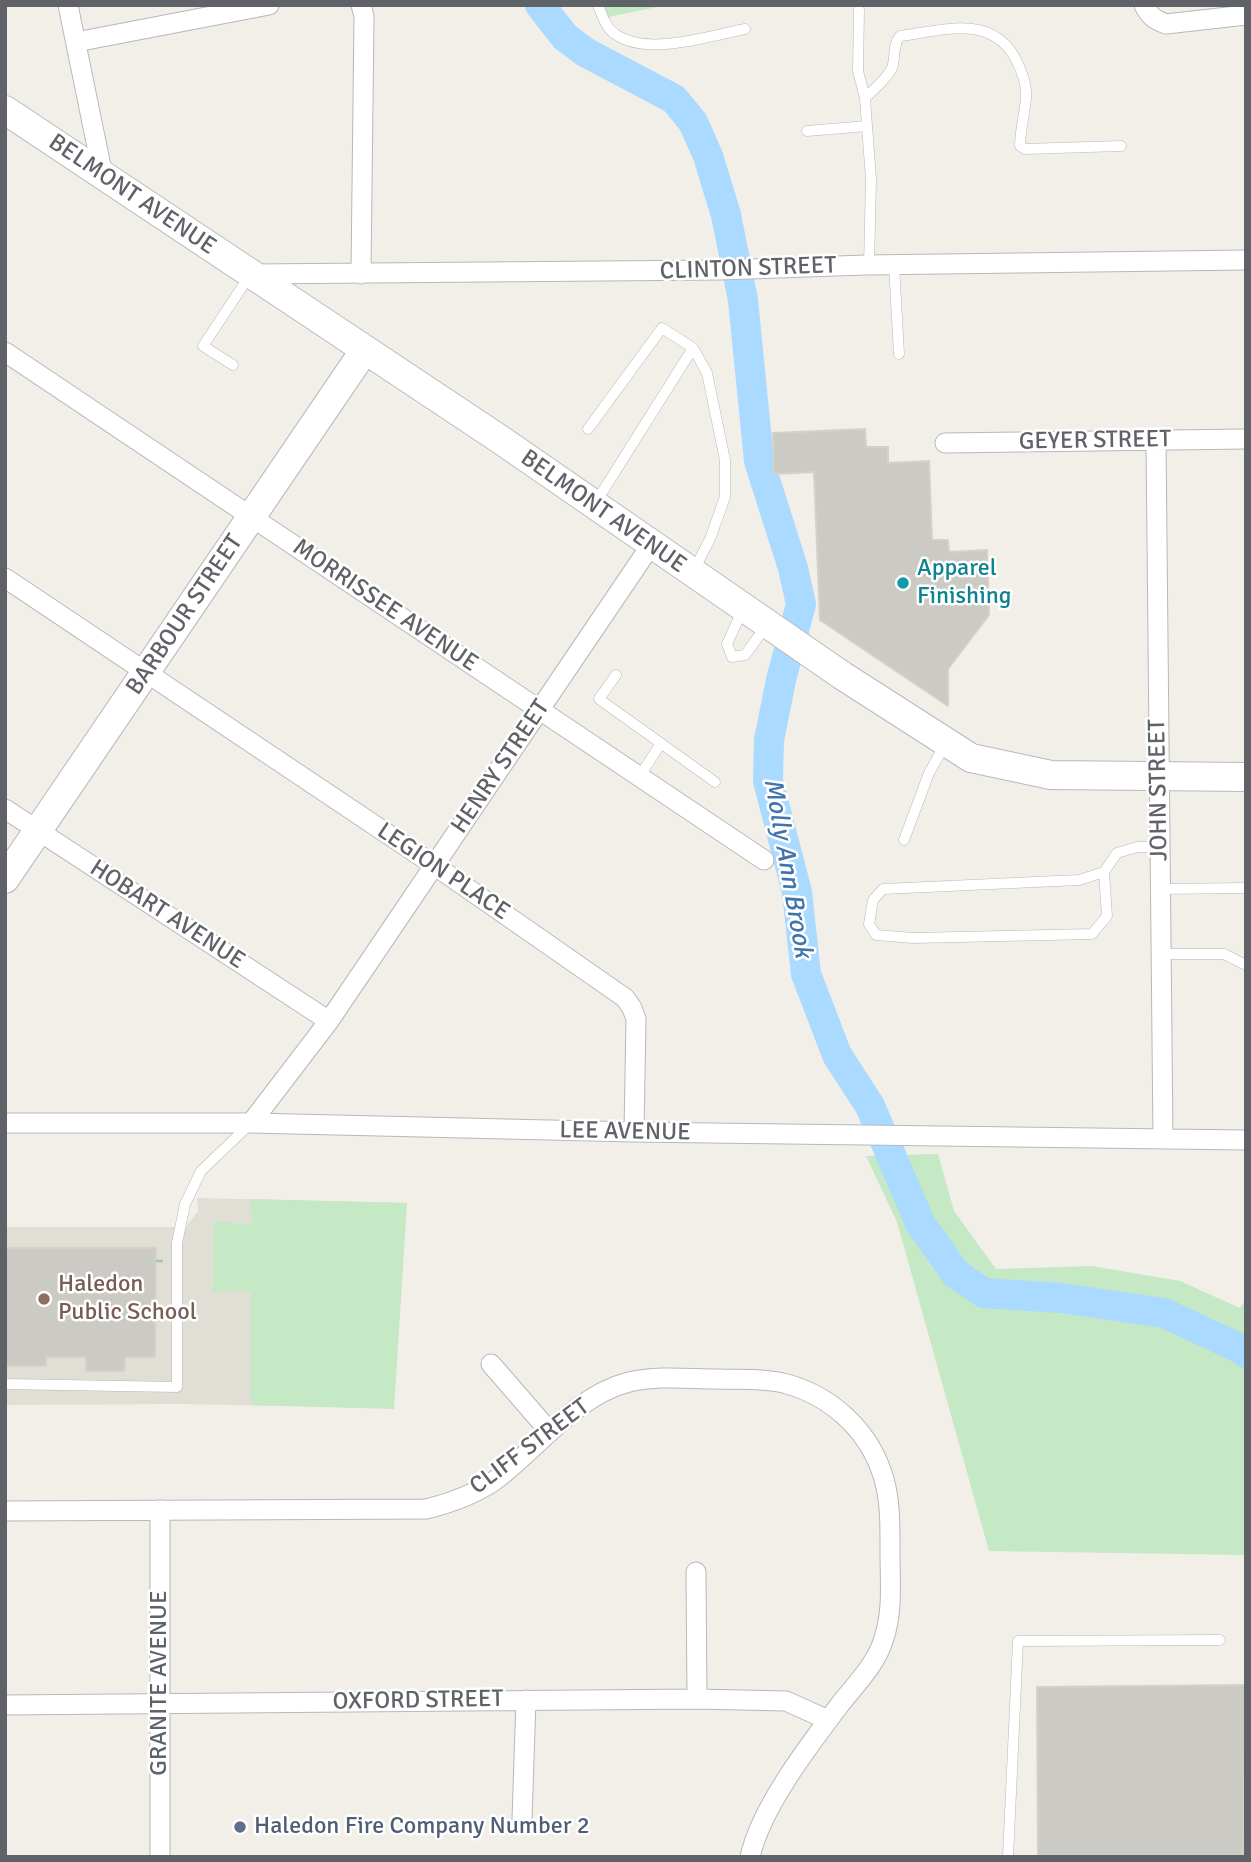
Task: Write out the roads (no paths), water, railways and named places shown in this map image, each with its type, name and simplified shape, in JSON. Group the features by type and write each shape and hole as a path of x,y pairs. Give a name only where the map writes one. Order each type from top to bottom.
{"main road":[{"name":"BELMONT AVENUE","path":"7,116 103,176 501,440 692,574 971,758 1051,775 1246,777"},
{"name":"BARBOUR STREET","path":"5,879 364,351"}],"street":[{"path":"68,5 103,176"},
{"path":"76,42 269,5"},
{"path":"361,5 364,16 361,274"},
{"path":"1144,5 1157,21 1166,24 1246,15"},
{"name":"CLINTON STREET","path":"250,275 1246,260"},
{"name":"MORRISSEE AVENUE","path":"5,352 764,860"},
{"name":"GEYER STREET","path":"945,443 1246,439"},
{"name":"JOHN STREET","path":"1156,440 1163,1139"},
{"name":"HENRY STREET","path":"251,1123 329,1021 650,545"},
{"name":"LEGION PLACE","path":"5,578 434,865 625,998 636,1019 634,1132"},
{"name":"HOBART AVENUE","path":"5,809 329,1021"},
{"name":"LEE AVENUE","path":"5,1123 251,1123 864,1136 1246,1140"},
{"path":"491,1364 550,1432"},
{"name":"CLIFF STREET","path":"5,1511 426,1509 477,1492 495,1480 580,1407 627,1382 667,1378 767,1381 786,1384 820,1398 856,1427 873,1453 885,1486 890,1539 888,1620 885,1637 876,1657 828,1720 767,1810 750,1857"},
{"name":"GRANITE AVENUE","path":"160,1510 160,1857"},
{"path":"696,1572 697,1699"},
{"name":"OXFORD STREET","path":"5,1705 697,1699 786,1701 828,1720"},
{"path":"522,1819 526,1700"}],"lane":[{"path":"598,5 612,33 630,42 660,45 746,29"},
{"path":"859,10 858,71 865,98 871,179 869,265"},
{"path":"865,98 888,76 893,64 895,41 900,36 971,27 1000,38 1022,71 1027,96 1020,130 1020,146 1025,149 1121,146"},
{"path":"807,131 867,126"},
{"path":"894,265 899,354"},
{"path":"233,365 203,346 250,275"},
{"path":"588,429 662,328 693,348 706,373 725,460 725,497 710,539 692,574"},
{"path":"594,505 693,348"},
{"path":"616,675 599,699 715,782"},
{"path":"640,776 661,743"},
{"path":"904,839 929,773 946,743"},
{"path":"1104,872 1107,916 1092,934 913,938 876,935 869,924 873,900 883,890 1079,880 1104,872 1117,853 1137,847 1160,847"},
{"path":"1161,889 1246,888"},
{"path":"1161,954 1224,954 1246,965"},
{"path":"5,1384 177,1387 177,1244 185,1204 201,1171 251,1123"},
{"path":"1008,1857 1018,1642 1220,1640"}],"waterway":[{"name":"Molly Ann Brook","path":"540,5 565,37 585,52 674,99 693,122 708,156 726,215 743,300 759,461 793,568 801,604 769,740 768,781 797,892 806,974 837,1055 870,1106 920,1223 956,1274 984,1293 1061,1298 1164,1313 1246,1353"}],"place":[{"name":"Apparel Finishing","path":"903,583"},
{"name":"Haledon Public School","path":"44,1299"},
{"name":"Haledon Fire Company Number 2","path":"240,1827"}]}
